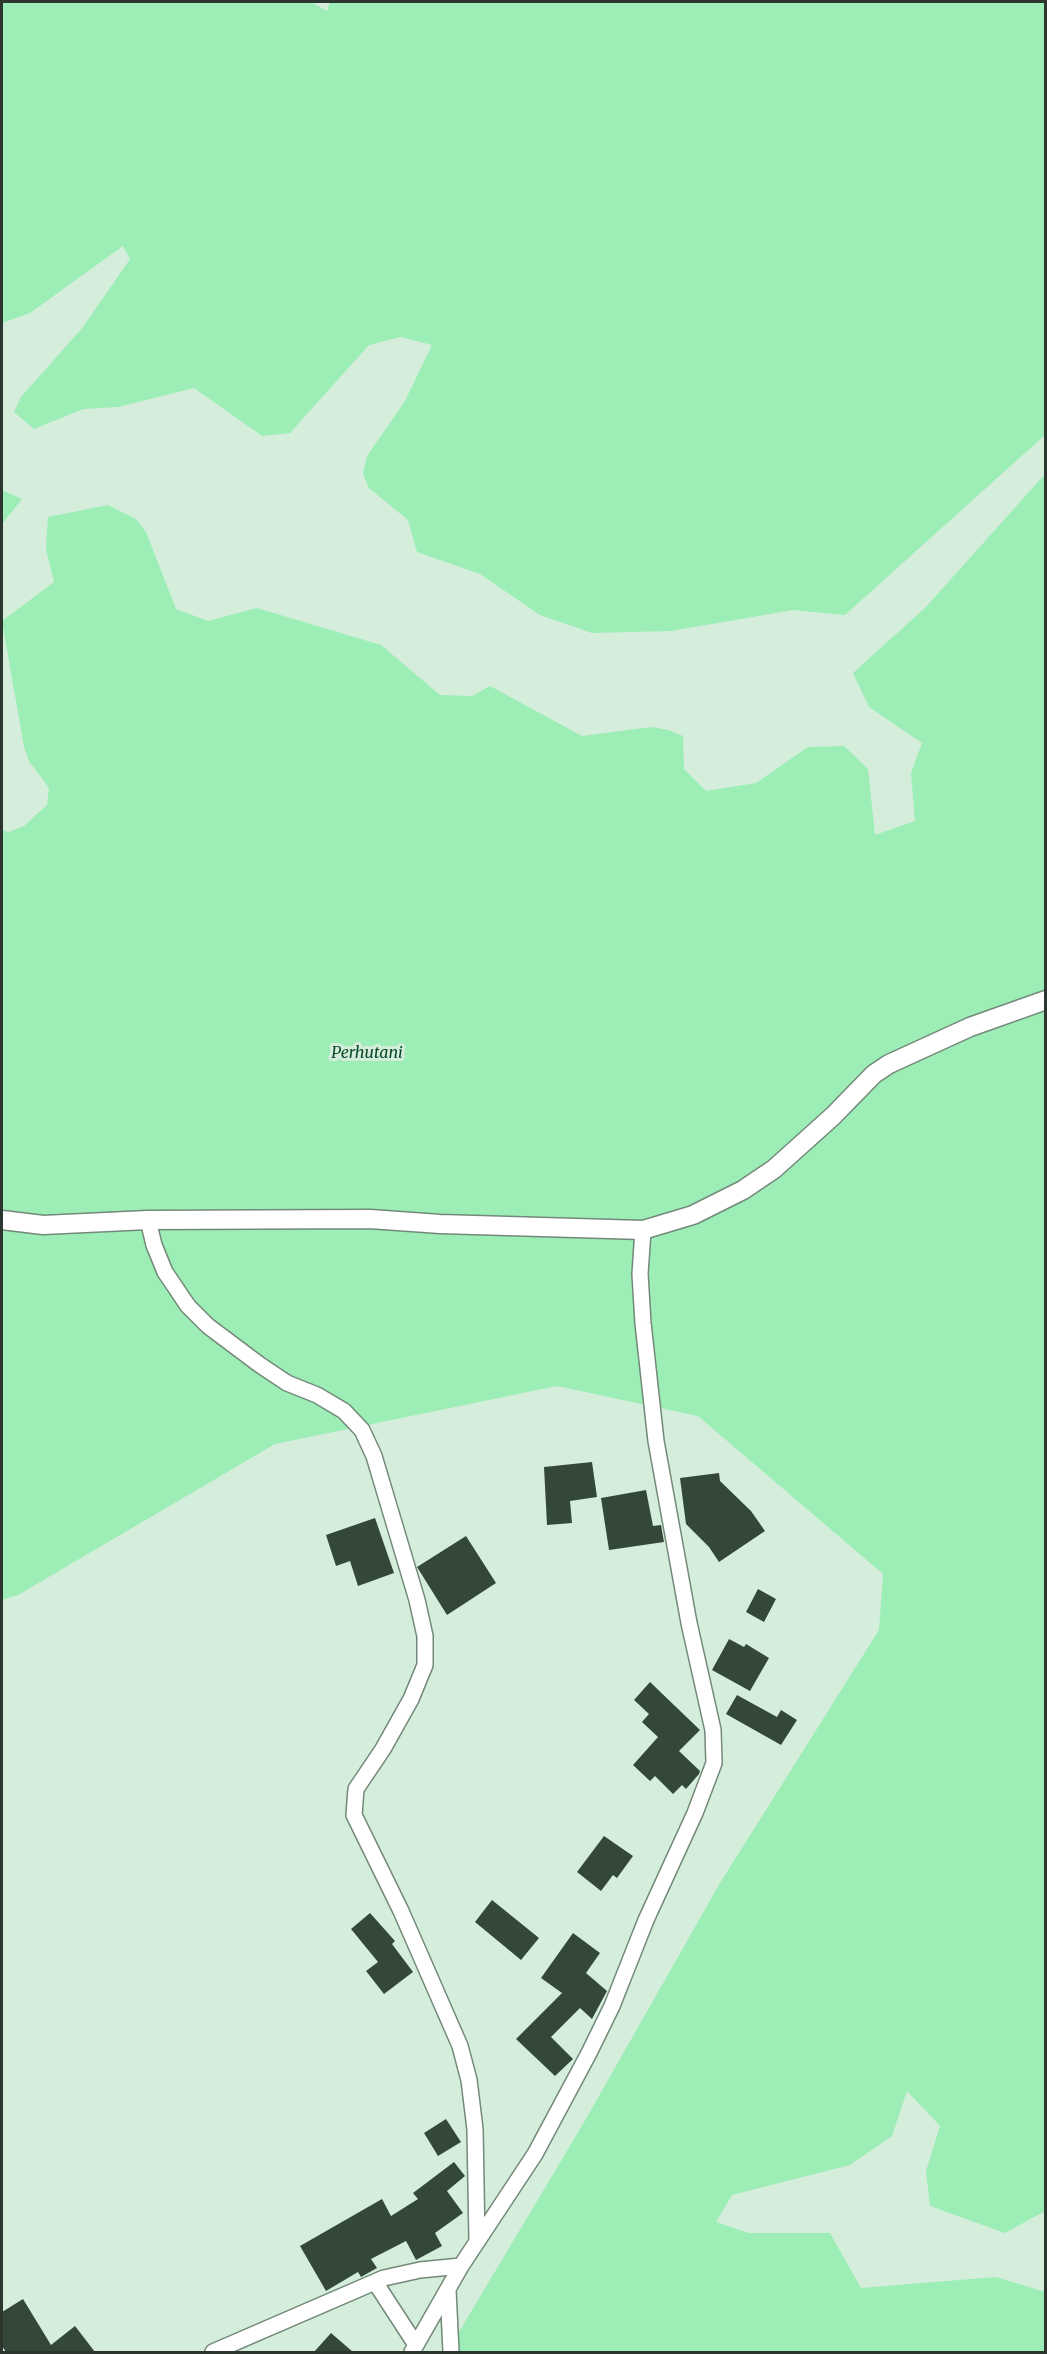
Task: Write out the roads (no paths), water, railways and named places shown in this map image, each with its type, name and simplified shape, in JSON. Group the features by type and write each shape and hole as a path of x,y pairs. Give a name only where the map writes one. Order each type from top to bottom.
{"street":[{"path":"2,1220 43,1225 148,1220 370,1219 440,1224 643,1230 693,1215 743,1190 774,1169 832,1116 868,1078 889,1064 970,1027 1046,1000"},
{"path":"148,1220 165,1272 188,1306 208,1326 260,1365 287,1383 330,1402 354,1419 368,1440 374,1456 417,1600 425,1636 425,1658 411,1699 383,1749 356,1789 354,1815 401,1911 460,2046 469,2080 476,2129 477,2241"},
{"path":"375,2282 414,2349 461,2266 535,2154 589,2053 612,2006 646,1920 695,1813 714,1762 713,1730 682,1588 656,1441 643,1323 640,1274 643,1230"},
{"path":"213,2352 375,2282 420,2270 461,2266"},
{"path":"448,2290 451,2352"}],"park label":[{"name":"Perhutani","path":"367,1053"}]}
